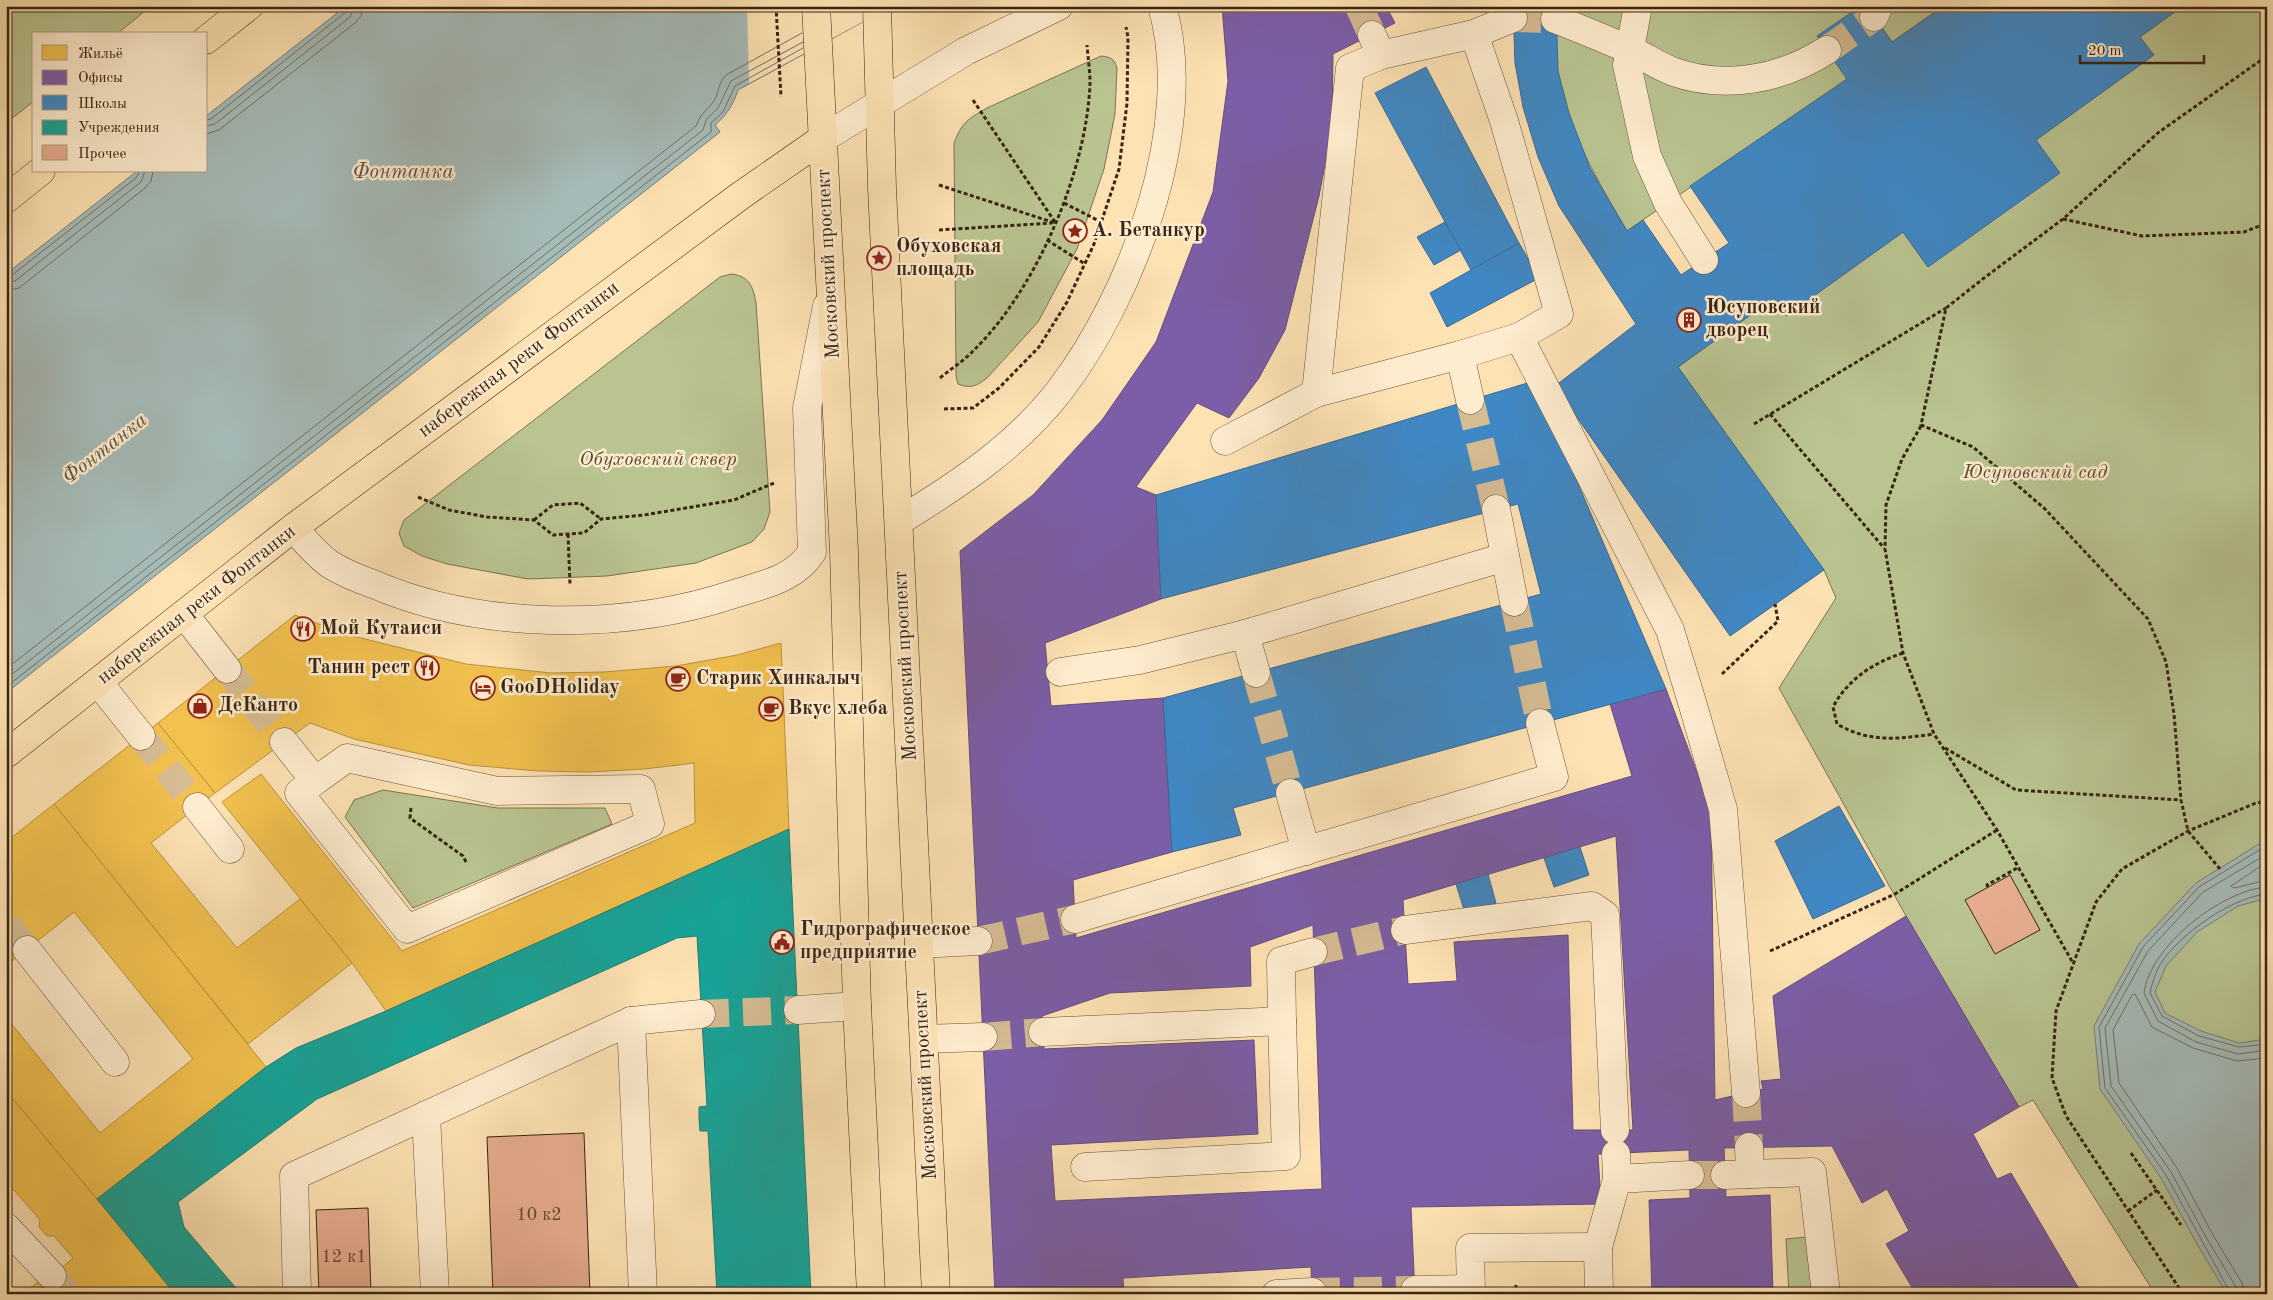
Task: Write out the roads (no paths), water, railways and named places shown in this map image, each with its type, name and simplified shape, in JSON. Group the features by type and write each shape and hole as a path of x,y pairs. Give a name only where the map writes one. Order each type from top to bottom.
{"main road":[{"path":"208,38 249,6"},
{"name":"Московский проспект","path":"816,6 844,551 857,1006 871,1294"},
{"name":"Московский проспект","path":"877,6 879,104 936,1294"},
{"name":"набережная реки Фонтанки","path":"6,754 293,528 732,202 822,140"},
{"path":"6,198 40,172"}],"street":[{"name":"набережная реки Фонтанки","path":"822,140 966,51 1060,6"},
{"path":"899,521 977,472 1016,438 1060,391 1090,344 1121,286 1140,241 1156,193 1166,147 1171,99 1170,56 1162,6"},
{"path":"1638,6 1627,65 1647,156 1668,202 1704,260"},
{"path":"1316,393 1350,68 1376,45 1474,34 1513,18"},
{"path":"1555,18 1674,72 1707,79 1744,81 1785,72 1827,50"},
{"path":"1225,441 1316,393 1460,355 1519,337 1559,314 1504,121 1474,34"},
{"path":"293,528 330,565 397,595 434,606 522,619 627,616 678,609 724,597 785,577 807,561 812,552 807,408 830,290"},
{"path":"1519,337 1670,630 1692,702 1723,809 1746,1093"},
{"path":"1460,355 1470,400"},
{"path":"1496,509 1514,602"},
{"path":"1060,672 1140,660 1245,634 1505,557"},
{"path":"184,614 227,669"},
{"path":"1245,634 1256,673"},
{"path":"98,682 141,736"},
{"path":"1075,919 1554,777 1540,723"},
{"path":"284,742 315,781"},
{"path":"347,758 497,790 641,789 650,824 407,929 299,793 315,781 347,758"},
{"path":"1290,792 1306,851"},
{"path":"197,807 230,849"},
{"path":"1405,930 1592,906 1605,915 1616,1154 1598,1247 1599,1294"},
{"path":"919,944 978,941"},
{"path":"27,950 116,1062"},
{"path":"1086,1167 1286,1156 1281,961 1313,952"},
{"path":"798,1010 857,1006"},
{"path":"298,1294 294,1176 631,1021 701,1014"},
{"path":"631,1021 643,1294"},
{"path":"1043,1032 1282,1021"},
{"path":"924,1039 983,1037"},
{"path":"426,1116 435,1294"},
{"path":"1616,1154 1690,1175"},
{"path":"1742,1165 1812,1172 1826,1294"},
{"path":"6,1227 52,1276"},
{"path":"1415,1290 1471,1291 1470,1248 1598,1247"},
{"path":"1276,1294 1312,1292"}],"water":[{"name":"Фонтанка","path":"346,6 892,6 738,90 729,109 715,125 720,132 6,693 6,274 136,172 208,172 208,114"},
{"path":"2267,843 2267,898 2238,906 2197,932 2166,966 2155,992 2165,1013 2201,1031 2239,1043 2267,1039 2267,1294 2227,1294 2161,1178 2100,1089 2094,1026 2139,944 2196,883 2259,844"}],"tunnel":[{"path":"1359,6 1372,35"},
{"path":"1827,50 1874,17"},
{"path":"1513,18 1555,19"},
{"path":"1470,400 1496,509"},
{"path":"1514,602 1540,723"},
{"path":"227,669 284,742"},
{"path":"1256,673 1290,793"},
{"path":"141,736 197,807"},
{"path":"978,941 1075,919"},
{"path":"6,924 27,950"},
{"path":"1313,952 1405,930"},
{"path":"701,1014 798,1010"},
{"path":"983,1037 1043,1032"},
{"path":"1746,1093 1749,1147"},
{"path":"1690,1175 1725,1175"},
{"path":"52,1276 68,1294"},
{"path":"1312,1292 1415,1290"}],"place":[{"name":"А. Бетанкур","path":"1075,231"},
{"name":"Обуховская площадь","path":"879,258"},
{"name":"Юсуповский дворец","path":"1689,320"},
{"name":"Мой Кутаиси","path":"303,629"},
{"name":"Танин рест","path":"427,668"},
{"name":"Старик Хинкалыч","path":"678,679"},
{"name":"GooDHoliday","path":"483,688"},
{"name":"ДеКанто","path":"200,706"},
{"name":"Вкус хлеба","path":"771,709"},
{"name":"Гидрографическое предприятие","path":"782,942"}],"park label":[{"name":"Обуховский сквер","path":"658,460"},
{"name":"Юсуповский сад","path":"2035,473"}]}
